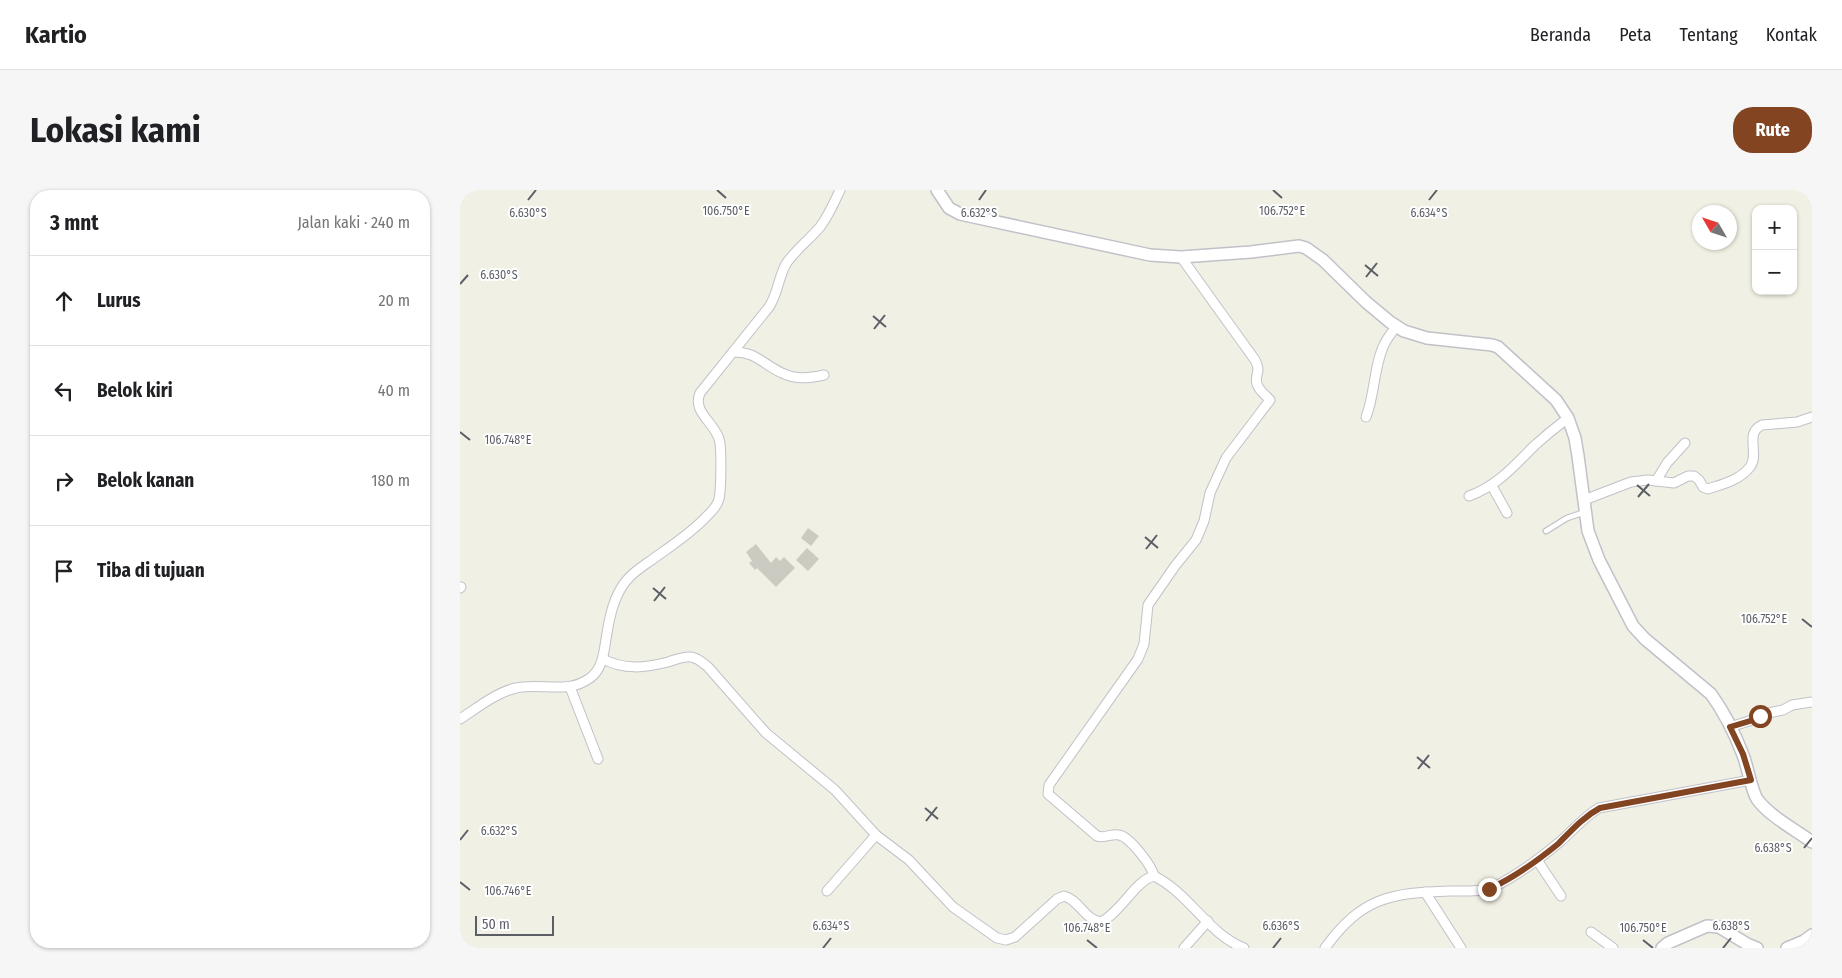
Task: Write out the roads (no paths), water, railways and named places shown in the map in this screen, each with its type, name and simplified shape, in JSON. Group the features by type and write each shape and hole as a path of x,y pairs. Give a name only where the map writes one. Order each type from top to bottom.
{"street":[{"path":"460,718 505,692 517,688 570,687 590,678 596,672 603,659 610,617 614,602 622,586 636,572 690,532 712,511 718,501 721,444 717,433 702,414 697,402 700,393 769,307 774,299 786,264 831,212 840,190"},
{"path":"936,190 949,208 960,214 1140,253 1181,257 1252,252 1292,246 1306,248 1323,260 1366,302 1396,327 1411,334 1427,338 1498,347 1556,400 1568,418 1575,438 1588,531 1599,560 1633,626 1645,639 1711,694 1743,754 1758,800 1768,810 1812,842"},
{"path":"1181,257 1255,360 1259,367 1257,384 1270,400 1226,458 1210,493 1204,521 1196,540 1171,571 1148,605 1144,644 1138,659 1055,777 1048,790 1048,794 1097,836 1108,837 1118,834 1125,838 1146,860 1154,876 1175,890 1228,940 1244,948"},
{"path":"1366,417 1371,404 1380,354 1384,344 1396,327"},
{"path":"733,352 749,353 782,374 798,378 813,378 824,375"},
{"path":"1584,500 1631,482 1656,481 1674,483 1688,476 1694,476 1703,487 1708,489 1736,479 1752,463 1753,434 1758,427 1798,422 1812,417"},
{"path":"1469,496 1492,486 1542,439 1568,418"},
{"path":"1656,481 1667,463 1685,443"},
{"path":"1492,486 1507,513"},
{"path":"603,659 628,668 652,665 689,656 699,660 708,667 766,733 835,790 876,835 909,860 953,907 1001,940 1015,937 1057,899 1064,896 1094,920 1101,922 1118,910 1147,879 1154,876"},
{"path":"570,687 598,759"},
{"path":"1730,727 1750,721 1763,714 1783,710 1792,705 1812,702"},
{"path":"1326,948 1344,923 1369,905 1394,896 1425,892 1489,889 1537,860 1584,819 1600,808 1751,780"},
{"path":"827,890 876,835"},
{"path":"1537,860 1561,896"},
{"path":"1425,892 1461,948"},
{"path":"1184,948 1208,921"},
{"path":"1662,948 1668,943 1707,926 1719,928 1757,948"},
{"path":"1591,932 1613,948"},
{"path":"1787,948 1804,941 1812,935"}],"lane":[{"path":"1546,531 1567,518 1586,512"}]}
